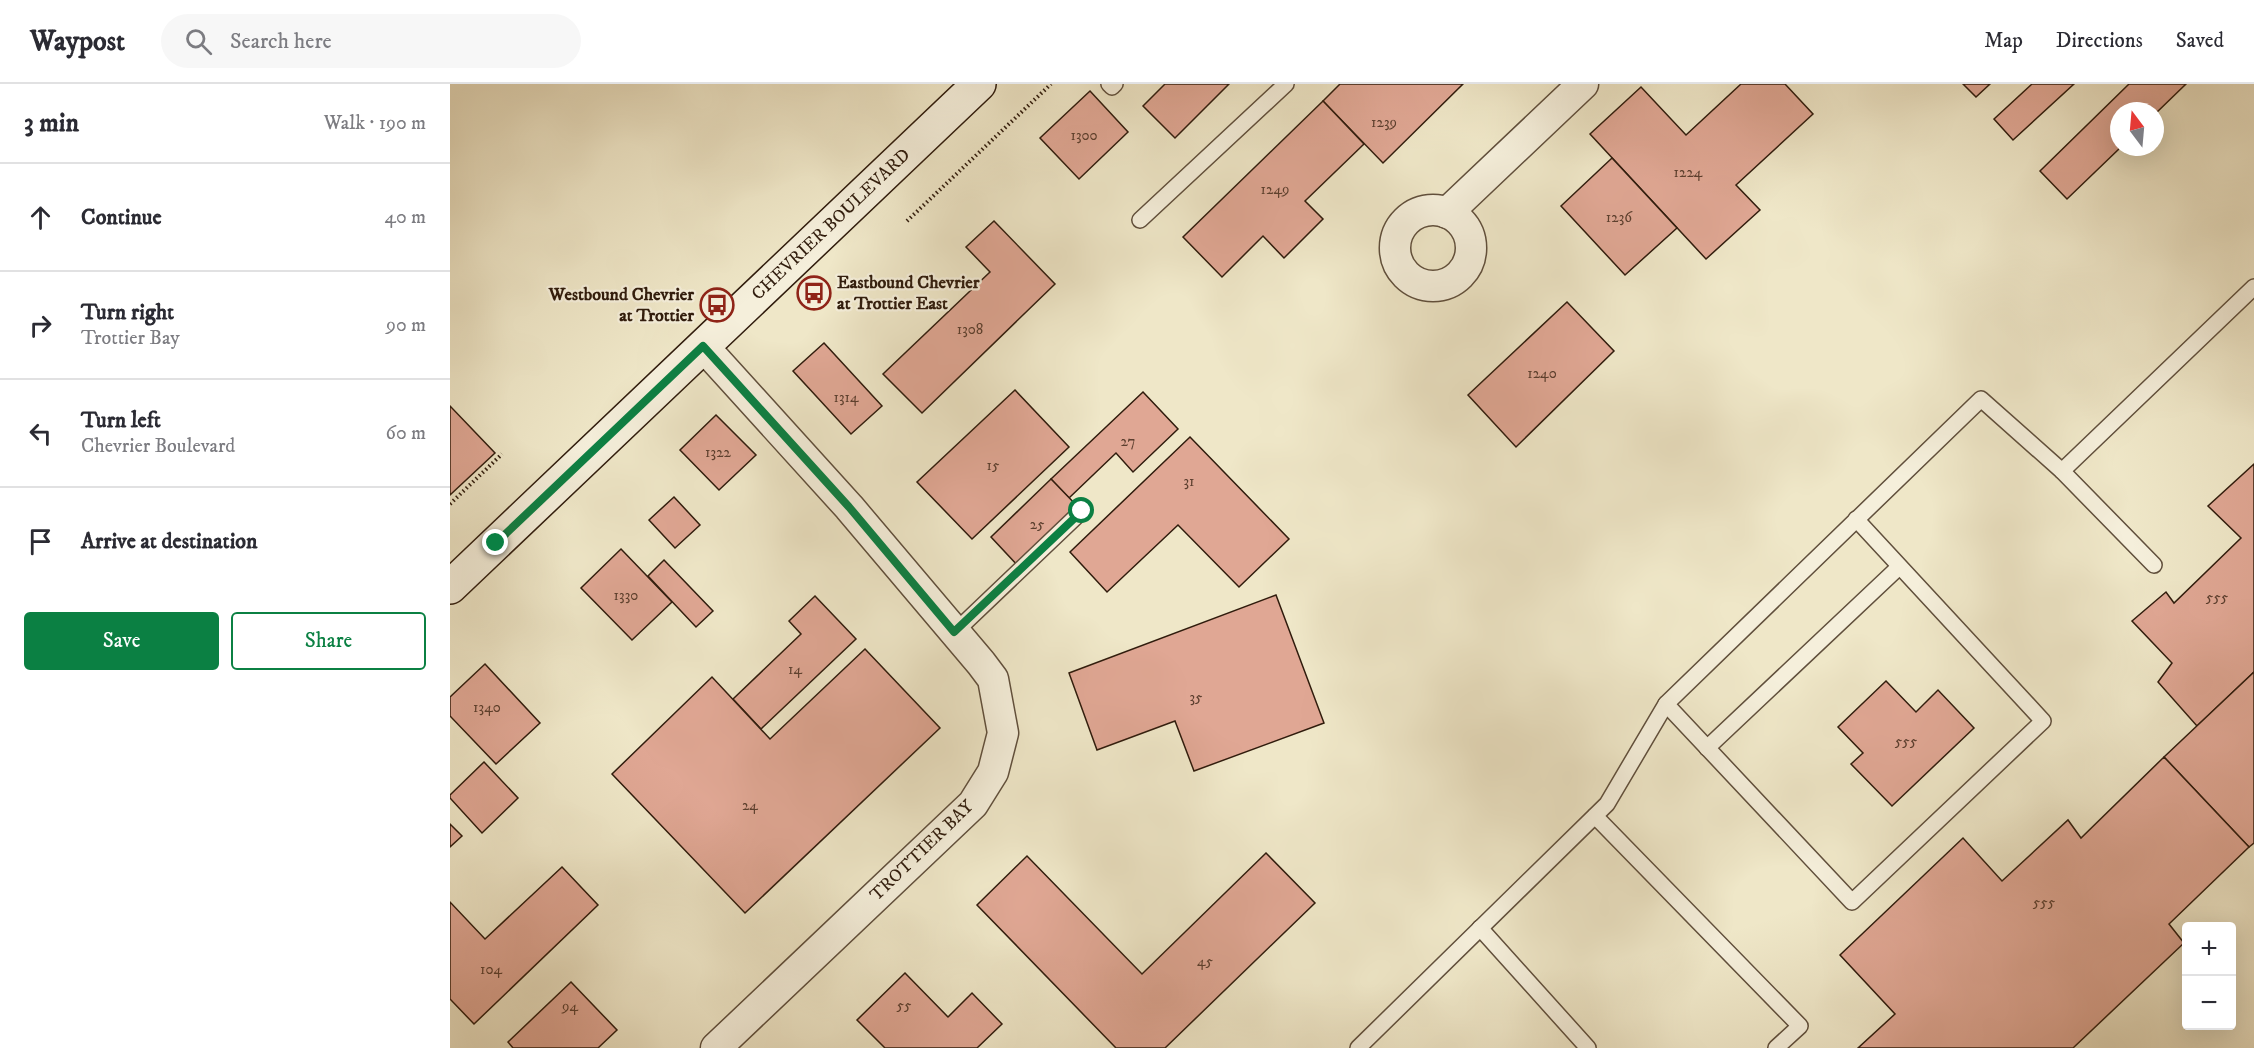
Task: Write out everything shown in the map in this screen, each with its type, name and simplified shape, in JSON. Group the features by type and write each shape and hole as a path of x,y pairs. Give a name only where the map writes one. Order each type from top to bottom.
{"street":[{"name":"CHEVRIER BOULEVARD","path":"450,587 979,84"},
{"path":"1447,213 1583,84"},
{"name":"TROTTIER BAY","path":"703,346 849,507 993,679 1003,733 993,772 973,804 716,1048"}],"lane":[{"path":"1109,84 1112,87 1115,84"},
{"path":"1140,220 1286,84"},
{"path":"2061,471 2254,287"},
{"path":"1358,1048 1607,804 1665,704 1981,399 2061,471 2154,565"},
{"path":"954,632 1082,511"},
{"path":"1665,704 1852,902 2043,721 1856,519"},
{"path":"1707,748 1899,567"},
{"path":"1595,816 1800,1026 1776,1048"},
{"path":"1480,928 1588,1048"}],"path":[{"path":"907,221 1051,84"},
{"path":"450,504 502,454"}],"building":[{"path":"1165,84 1229,84 1175,138 1143,106"},
{"path":"1340,84 1463,84 1383,163 1323,101"},
{"path":"1741,84 1785,84 1813,114 1736,185 1760,210 1706,259 1590,134 1641,87 1686,135"},
{"path":"1963,84 1990,84 1976,97"},
{"path":"2032,84 2074,84 2013,140 1994,119"},
{"path":"2129,84 2186,84 2164,105 2164,102 2111,102"},
{"path":"1090,91 1128,132 1079,179 1040,138"},
{"path":"1323,101 1364,144 1305,201 1323,219 1284,258 1263,236 1222,277 1183,237"},
{"path":"2110,103 2112,156 2067,199 2040,171"},
{"path":"1612,158 1677,228 1625,275 1561,206"},
{"path":"994,221 1055,284 922,413 883,374 990,272 966,247"},
{"path":"1567,302 1614,351 1516,447 1468,395"},
{"path":"824,343 882,406 851,434 793,371"},
{"path":"1015,390 1069,447 972,539 917,482"},
{"path":"1143,392 1178,429 1133,472 1116,453 1069,498 1051,479"},
{"path":"450,406 495,453 450,495"},
{"path":"716,415 756,455 719,490 680,450"},
{"path":"1190,437 1289,539 1239,587 1178,525 1107,592 1070,552"},
{"path":"2254,464 2254,672 2197,726 2158,682 2172,663 2132,621 2166,592 2174,603 2241,538 2208,506"},
{"path":"1051,479 1082,511 1021,569 991,537"},
{"path":"674,497 700,525 675,548 649,520"},
{"path":"621,549 672,602 632,640 581,588"},
{"path":"664,560 713,611 696,627 648,576"},
{"path":"1276,595 1324,723 1194,771 1175,721 1097,750 1069,673"},
{"path":"815,596 856,639 761,729 733,699 801,634 789,621"},
{"path":"865,649 940,728 745,913 612,774 712,677 770,739"},
{"path":"485,664 540,723 496,764 450,716 450,697"},
{"path":"2254,672 2254,843 2249,847 2164,757"},
{"path":"1886,681 1916,712 1938,690 1974,728 1892,806 1851,764 1863,753 1838,727"},
{"path":"2164,757 2249,847 2169,924 2182,940 2182,945 2073,1048 1858,1048 1895,1014 1840,955 1963,838 2002,881 2068,820 2081,838"},
{"path":"484,762 518,798 482,833 450,798 450,795"},
{"path":"450,824 462,836 450,847"},
{"path":"1266,853 1315,903 1165,1048 1116,1048 977,905 1027,856 1142,974"},
{"path":"562,867 598,905 474,1024 450,999 450,902 485,939"},
{"path":"905,973 948,1017 972,993 1002,1024 977,1048 885,1048 857,1020"},
{"path":"571,982 617,1030 598,1048 513,1048 508,1042"}],"place":[{"name":"Eastbound Chevrier at Trottier East","path":"814,293"},
{"name":"Westbound Chevrier at Trottier","path":"717,305"}],"route":[{"path":"496,543 703,346 849,507 954,632 1082,511"}]}
